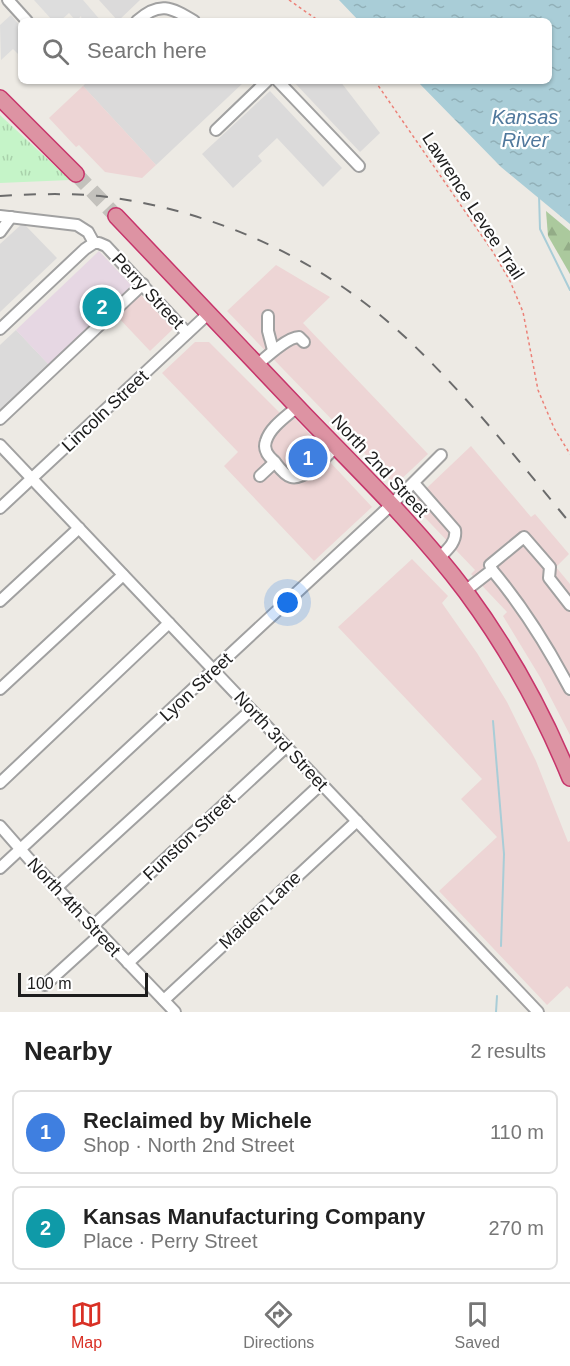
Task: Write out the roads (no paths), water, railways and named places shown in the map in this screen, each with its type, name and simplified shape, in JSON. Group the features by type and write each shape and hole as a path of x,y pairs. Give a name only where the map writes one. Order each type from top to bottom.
{"highway":[{"path":"0,98 76,174"},
{"name":"North 2nd Street","path":"116,216 391,505 465,591 515,665 569,773"}],"street":[{"path":"8,0 24,18"},
{"path":"141,18 157,8 176,10 189,18"},
{"path":"216,130 264,84"},
{"path":"281,84 359,166"},
{"path":"0,232 6,217 77,225 88,232 94,243"},
{"name":"Perry Street","path":"0,328 94,243 103,244 111,250 187,333"},
{"path":"0,419 143,284"},
{"name":"Lincoln Street","path":"0,508 209,313"},
{"path":"268,316 268,331 273,350"},
{"path":"257,365 273,350 279,349 295,337 299,337 304,342"},
{"path":"297,407 272,430 266,442 266,452 288,476 297,477 313,469 336,447"},
{"name":"North 3rd Street","path":"0,444 538,1012"},
{"name":"Lyon Street","path":"0,868 391,505 441,455"},
{"path":"260,476 275,462"},
{"path":"414,483 454,530 456,536 450,547 438,558"},
{"path":"0,601 79,528"},
{"path":"570,605 549,578 550,567 524,537 490,565 514,595 547,645 570,688"},
{"path":"465,591 492,570"},
{"path":"0,689 123,575"},
{"path":"0,783 169,623"},
{"path":"56,888 251,710"},
{"name":"Funston Street","path":"45,985 97,930 286,747"},
{"path":"128,963 321,784"},
{"name":"Maiden Lane","path":"164,1000 357,821"},
{"name":"North 4th Street","path":"0,826 175,1012"}],"water":[{"name":"Kansas River","path":"339,0 570,0 570,224 501,167 420,84 552,84 552,18 356,18"}],"waterway":[{"path":"539,195 540,229 570,290"},
{"path":"493,721 504,854 501,946"},
{"path":"496,1012 497,996"}],"tunnel":[{"path":"76,174 116,216"}],"railway":[{"path":"0,196 75,194 142,203 224,226 301,261 337,283 404,336 490,427 570,523"}],"place":[{"name":"Kansas Manufacturing Company","path":"102,307"},
{"name":"Reclaimed by Michele","path":"308,458"}]}
